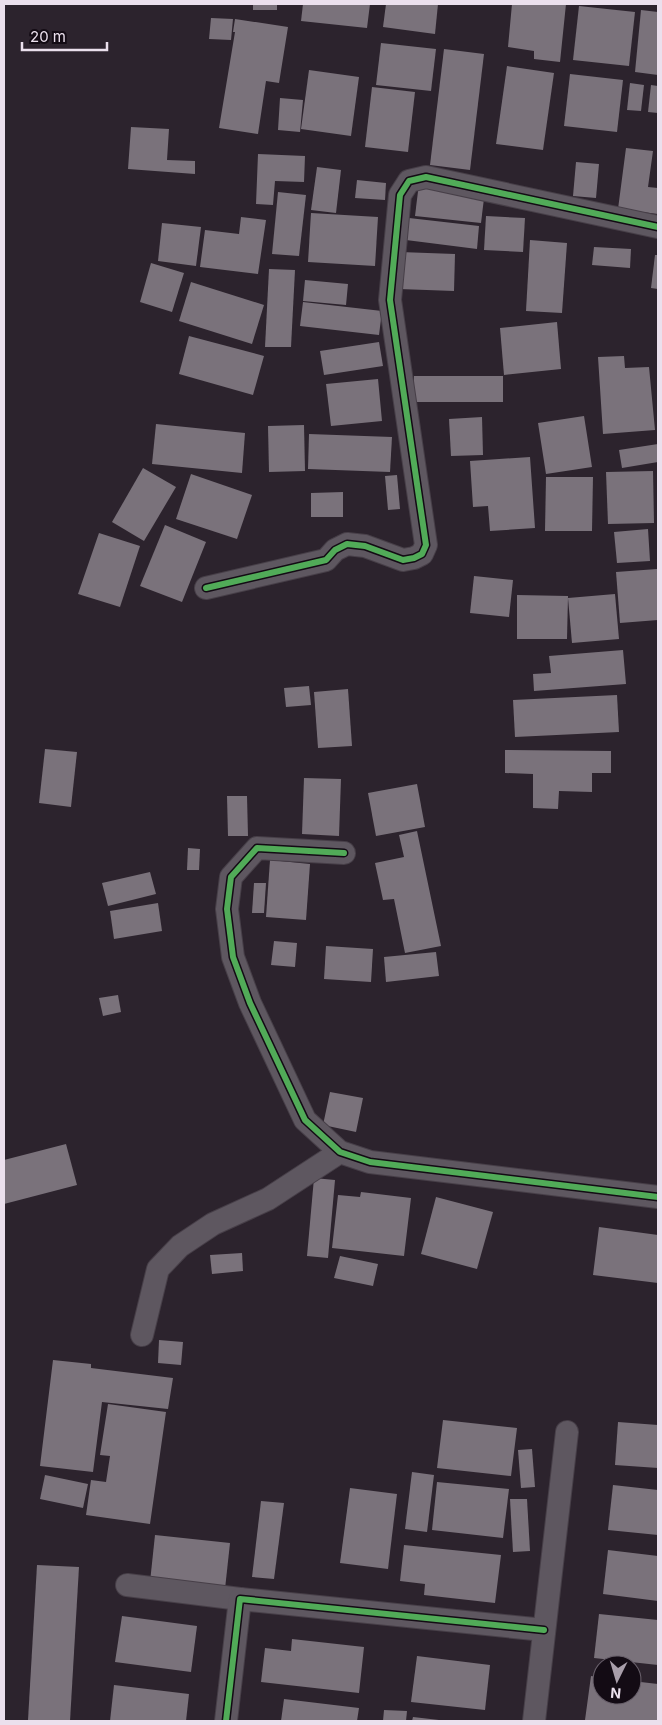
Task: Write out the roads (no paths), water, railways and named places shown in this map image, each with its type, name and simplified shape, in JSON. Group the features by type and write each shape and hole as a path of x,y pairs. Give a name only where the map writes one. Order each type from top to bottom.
{"street":[{"path":"206,588 326,560 335,550 347,544 365,546 403,560 422,554 426,545 390,300 400,195 409,181 426,177 658,227"},
{"path":"344,853 257,848 231,877 227,909 233,956 250,1003 305,1120 340,1152 370,1162 658,1197"},
{"path":"142,1335 158,1269 180,1246 213,1224 268,1199 340,1152"},
{"path":"534,1721 567,1432"},
{"path":"127,1585 240,1599 544,1630"},
{"path":"226,1721 240,1599"}]}
